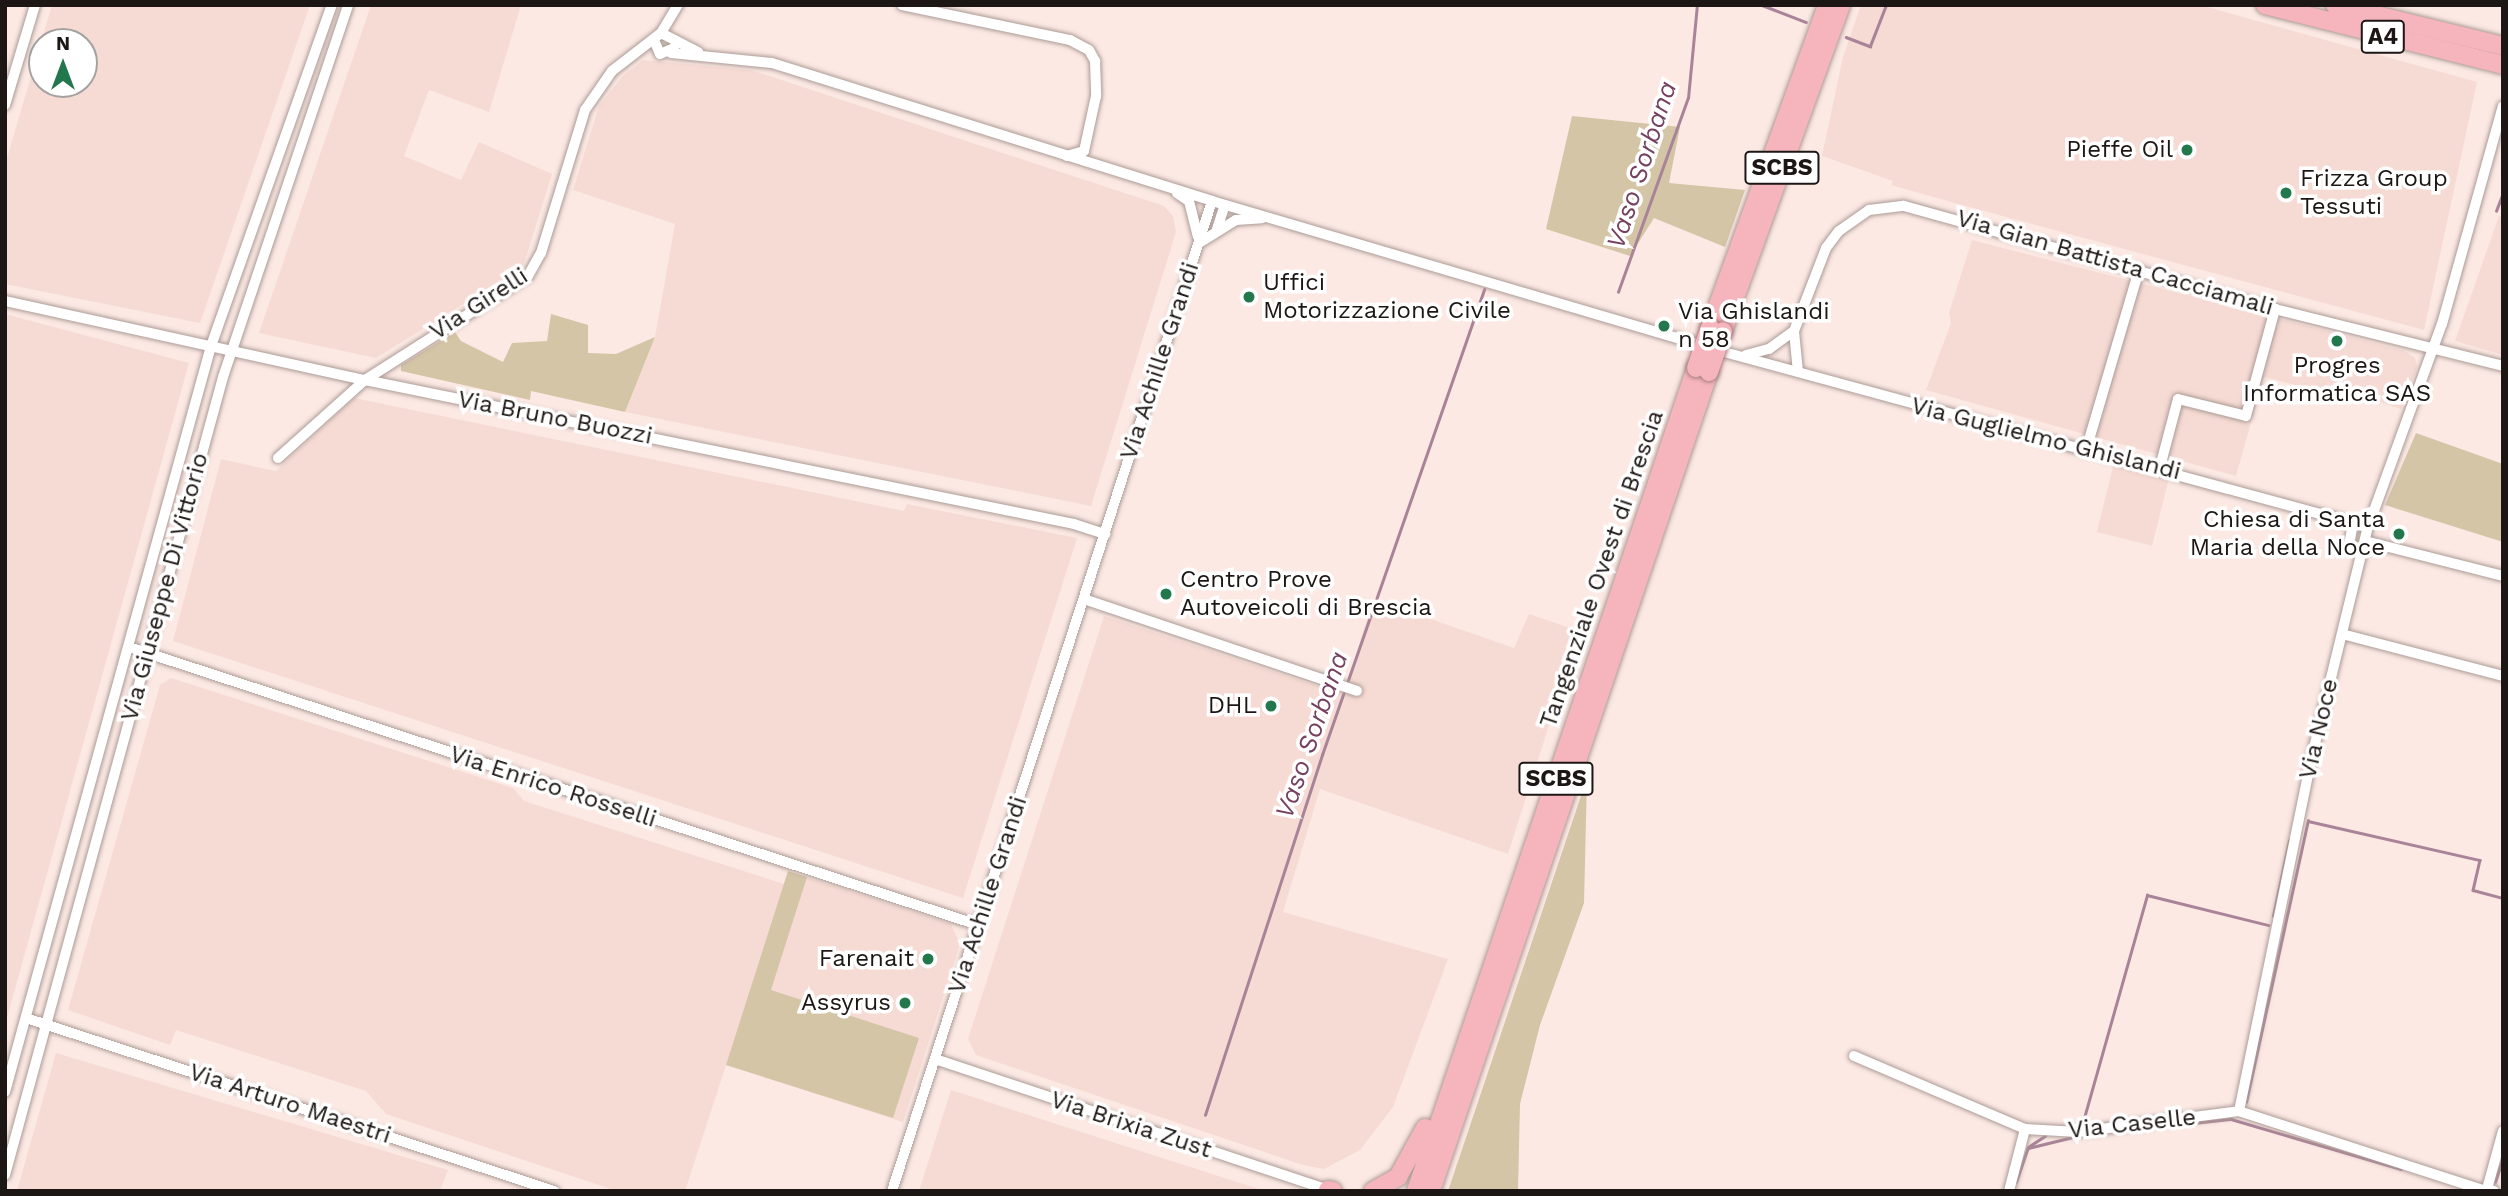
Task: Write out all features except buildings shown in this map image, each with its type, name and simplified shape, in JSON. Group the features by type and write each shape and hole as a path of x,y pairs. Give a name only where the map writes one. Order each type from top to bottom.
{"highway":[{"name":"Tangenziale Ovest di Brescia","path":"1430,1191 1716,329 1827,5"},
{"name":"Tangenziale Ovest di Brescia","path":"1716,329 1841,5"},
{"name":"A4","path":"2264,5 2503,65"},
{"name":"A4","path":"2335,5 2503,46"},
{"name":"Tangenziale Ovest di Brescia","path":"1416,1191 1473,1020 1703,370"},
{"path":"1373,1191 1398,1177 1411,1161 1455,1049 1473,1020"}],"street":[{"path":"5,105 35,5"},
{"name":"Via Giuseppe Di Vittorio","path":"5,1092 211,346 332,5"},
{"name":"Via Giuseppe Di Vittorio","path":"5,1175 232,350 348,5"},
{"name":"Via Girelli","path":"278,458 365,380 528,276 541,253 585,110 623,61 657,37 678,5"},
{"path":"902,5 1070,40 1089,50 1095,61 1096,96 1084,151"},
{"path":"657,52 657,37 675,40 702,53"},
{"path":"671,53 675,40"},
{"path":"623,61 657,52 702,53 772,63 1225,205 1694,344"},
{"name":"Via Noce","path":"2239,1111 2342,634 2368,527 2434,348 2503,106"},
{"path":"1027,143 1084,151 1136,176"},
{"path":"1067,156 1084,151"},
{"name":"Via Achille Grandi","path":"1171,188 1189,201 1196,218 1198,244"},
{"name":"Via Achille Grandi","path":"892,1191 1212,201"},
{"path":"1217,229 1225,205"},
{"name":"Via Gian Battista Cacciamali","path":"1798,372 1794,331 1826,248 1839,231 1869,210 1889,206 1919,208 2275,309 2503,366"},
{"name":"Via Achille Grandi","path":"1198,244 1217,229 1236,220 1269,218"},
{"path":"2086,450 2139,270"},
{"name":"Via Bruno Buozzi","path":"5,301 365,380 1060,521 1105,534"},
{"path":"2160,467 2178,399 2246,416 2275,309"},
{"path":"1735,355 1769,349 1794,331"},
{"name":"Via Guglielmo Ghislandi","path":"1724,352 2086,450 2160,467 2368,527"},
{"path":"2353,523 2349,546 2364,546 2503,576"},
{"path":"1084,598 1357,691"},
{"path":"2342,634 2503,676"},
{"name":"Via Enrico Rosselli","path":"129,647 146,655 978,925"},
{"name":"Via Arturo Maestri","path":"26,1018 554,1191"},
{"name":"Via Caselle","path":"1854,1056 2025,1129 2078,1132 2239,1111"},
{"name":"Via Brixia Zust","path":"935,1059 1330,1191"},
{"path":"2239,1111 2489,1190 2503,1130"},
{"path":"2009,1191 2025,1129"}],"shaded area":[{"path":"52,5 310,5 200,323 5,284 5,165 28,87 28,98 98,98 98,28 45,28"},
{"path":"371,5 521,5 489,112 429,90 404,156 461,180 479,142 552,174 523,267 376,358 259,333"},
{"path":"1861,5 2200,5 2477,82 2424,330 1891,185 1893,181 1822,156 1843,57"},
{"path":"643,60 751,70 1164,206 1173,216 1176,232 1091,506 625,412 655,337 675,224 573,190 599,106 623,76"},
{"path":"1572,116 1680,127 1669,183 1745,190 1725,247 1654,218 1630,256 1546,229"},
{"path":"2499,216 2503,217 2503,355 2455,341"},
{"path":"1972,240 2405,351 2415,358 2417,367 2401,409 2340,389 2338,396 2264,377 2236,476 1926,390 1951,323 1949,313"},
{"path":"5,314 189,363 5,1025"},
{"path":"551,314 588,325 588,353 616,354 655,337 625,412 531,391 530,400 401,371 401,365 455,332 461,341 503,362 512,343 547,341"},
{"path":"354,398 904,511 907,504 1077,538 963,898 173,641 221,459 276,471"},
{"path":"2416,433 2503,464 2503,542 2385,505"},
{"path":"2114,463 2169,477 2152,546 2097,532"},
{"path":"1373,599 1514,648 1529,614 1579,631 1508,854 1320,789 1283,912 1448,959 1393,1107 1360,1150 1324,1169 1303,1165 976,1055 968,1039 1104,616 1344,695"},
{"path":"171,678 513,788 524,801 784,884 788,871 951,924 960,944 903,1122 726,1065 685,1191 617,1191 386,1114 366,1091 176,1030 170,1045 68,1010 160,685"},
{"path":"1587,778 1584,903 1540,1025 1520,1104 1518,1191 1448,1191"},
{"path":"788,871 807,877 771,990 919,1038 893,1118 726,1065"},
{"path":"56,1053 448,1170 440,1191 17,1191"},
{"path":"951,1090 1265,1191 919,1191"}],"waterway":[{"name":"Vaso Sorbana","path":"1618,292 1688,98 1697,5"},
{"path":"1762,5 1806,22"},
{"path":"1846,37 1870,46 1886,5"},
{"path":"2496,211 2503,193"},
{"name":"Vaso Sorbana","path":"1205,1115 1322,755 1484,289"},
{"path":"2246,1102 2308,821 2480,860 2473,890 2503,898"},
{"path":"2273,916 2289,841"},
{"path":"2082,1125 2147,895 2268,925"},
{"path":"2129,1130 2231,1119 2401,1169"},
{"path":"2028,1147 2045,1136"},
{"path":"2016,1182 2028,1148 2077,1136"},
{"path":"2495,1182 2503,1157"}],"place":[{"name":"Pieffe Oil","path":"2187,150"},
{"name":"Frizza Group Tessuti","path":"2286,193"},
{"name":"Uffici Motorizzazione Civile","path":"1249,297"},
{"name":"Via Ghislandi n 58","path":"1664,326"},
{"name":"Progres Informatica SAS","path":"2337,341"},
{"name":"Chiesa di Santa Maria della Noce","path":"2399,534"},
{"name":"Centro Prove Autoveicoli di Brescia","path":"1166,594"},
{"name":"DHL","path":"1271,706"},
{"name":"Farenait","path":"928,959"},
{"name":"Assyrus","path":"905,1003"}]}
